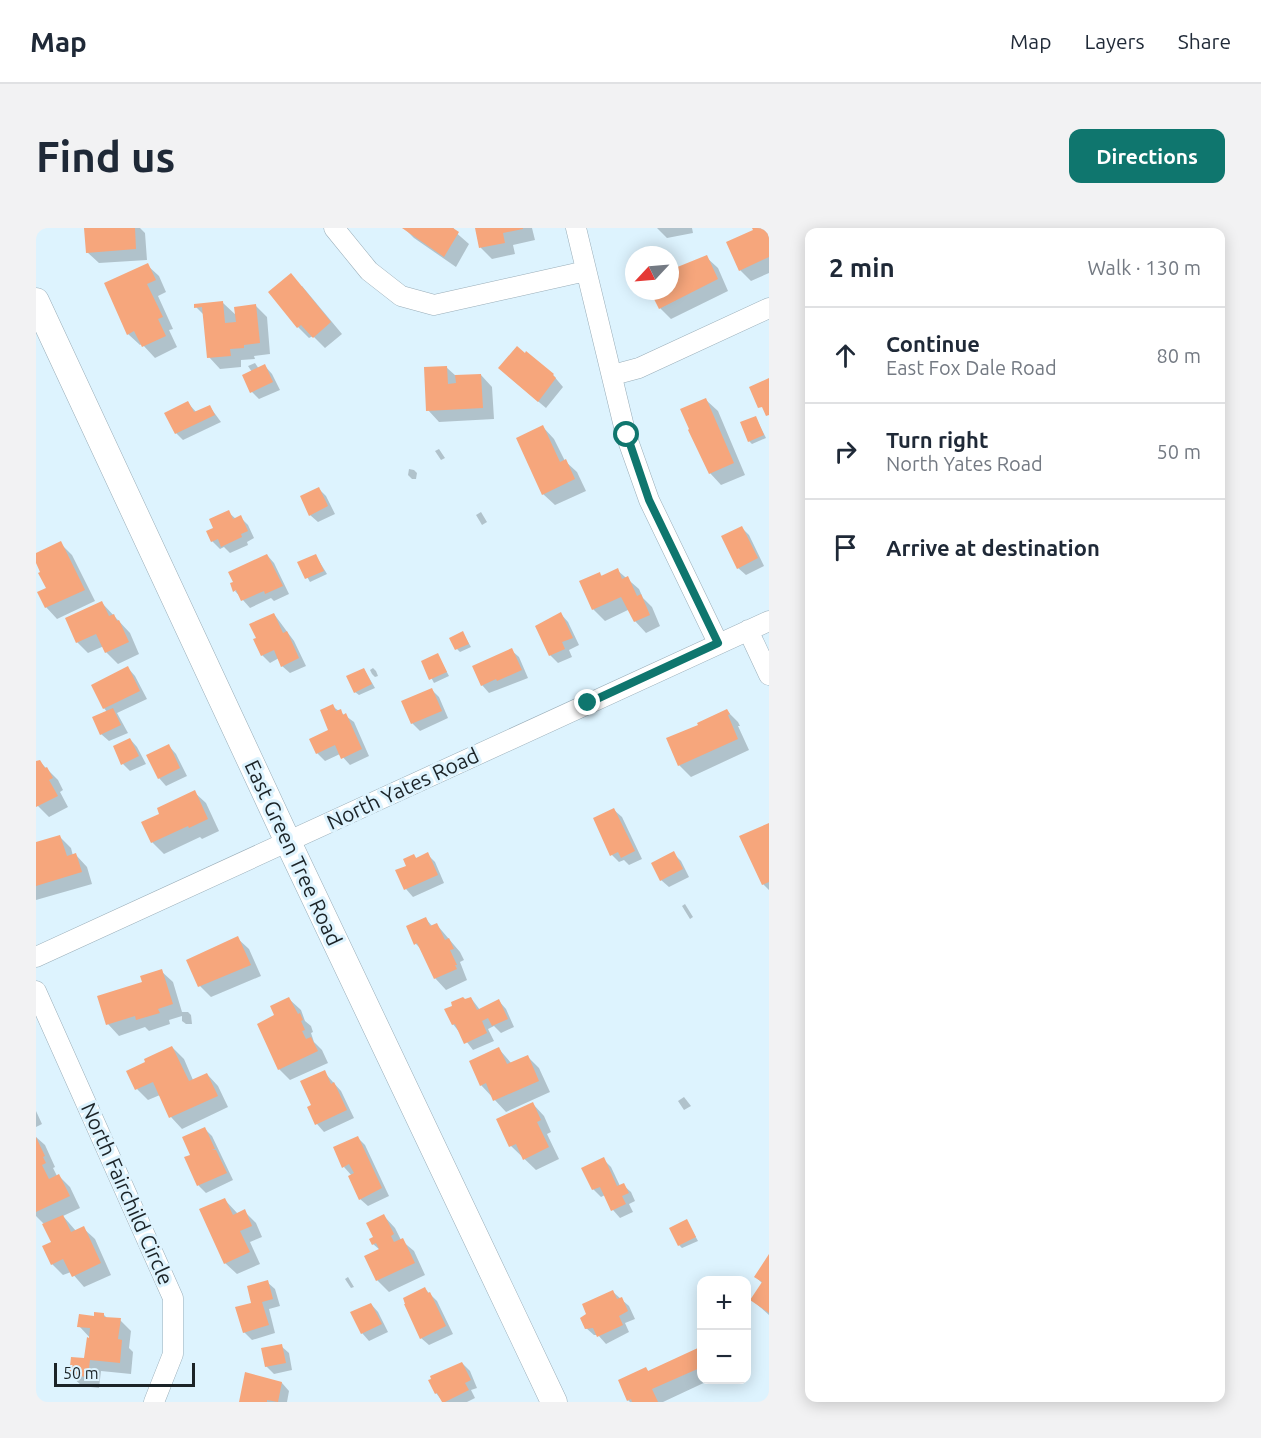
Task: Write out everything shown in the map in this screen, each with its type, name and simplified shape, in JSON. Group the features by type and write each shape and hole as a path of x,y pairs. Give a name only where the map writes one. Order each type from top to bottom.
{"street":[{"path":"334,228 369,271 401,296 434,304 586,271"},
{"path":"576,228 627,435 649,500 718,643"},
{"name":"East Green Tree Road","path":"36,301 288,842 554,1402"},
{"path":"613,375 639,368 769,308"},
{"name":"North Yates Road","path":"36,957 769,621"},
{"path":"748,630 769,675"},
{"name":"North Fairchild Circle","path":"36,992 173,1298 173,1354 154,1402"}],"building":[{"path":"84,228 135,228 136,249 86,253"},
{"path":"402,228 453,228 459,232 444,257"},
{"path":"475,228 523,229 503,233 505,243 479,248"},
{"path":"752,228 769,228 769,257 739,271 726,242 753,230"},
{"path":"707,255 718,279 679,299 679,266"},
{"path":"148,263 156,280 147,284 163,317 158,319 166,336 142,347 134,331 127,335 104,283"},
{"path":"291,273 331,322 313,338 301,325 297,328 268,292"},
{"path":"654,300 677,300 659,309"},
{"path":"223,301 225,323 236,322 234,307 256,304 260,343 230,349 231,356 207,358 202,307 194,308 194,304"},
{"path":"517,346 525,353 526,351 556,378 538,402 498,368"},
{"path":"265,364 273,382 250,393 242,375"},
{"path":"447,366 448,384 456,383 455,375 481,374 483,408 426,411 424,367"},
{"path":"769,378 769,415 766,416 762,407 758,408 749,387"},
{"path":"706,398 734,463 709,474 680,409"},
{"path":"188,401 194,412 210,405 215,415 175,434 164,413"},
{"path":"756,416 764,435 748,442 740,422"},
{"path":"543,425 560,462 566,459 575,479 542,495 516,438"},
{"path":"319,487 328,506 309,516 300,496"},
{"path":"229,510 233,519 241,515 248,531 241,534 242,537 221,547 218,539 211,542 206,531 213,528 209,519"},
{"path":"742,526 758,558 737,569 721,536"},
{"path":"61,541 85,590 45,608 37,592 46,588 38,573 40,572 36,563 36,553"},
{"path":"267,554 283,586 241,601 236,590 233,592 230,583 233,582 228,572"},
{"path":"316,554 324,571 305,579 297,562"},
{"path":"618,568 622,579 628,576 637,596 641,594 650,615 634,622 621,597 592,610 579,581 600,572 601,576"},
{"path":"102,601 109,616 114,614 117,621 119,620 129,642 105,653 96,634 76,643 65,618"},
{"path":"561,612 573,638 562,642 565,649 549,656 535,626"},
{"path":"274,613 283,633 287,631 299,658 281,667 274,650 261,656 249,624"},
{"path":"463,631 469,644 455,650 449,638"},
{"path":"512,648 522,670 481,686 472,666"},
{"path":"438,653 447,672 429,680 421,661"},
{"path":"128,666 140,691 103,709 91,685"},
{"path":"364,668 372,684 354,693 346,676"},
{"path":"432,688 442,711 411,724 401,701"},
{"path":"333,704 336,711 341,709 343,715 346,713 362,749 341,759 335,745 316,754 309,739 328,730 320,710"},
{"path":"113,708 121,725 100,735 92,717"},
{"path":"727,709 738,739 678,766 666,738 698,725 697,723"},
{"path":"130,738 139,756 121,765 113,746"},
{"path":"169,744 180,768 158,779 146,755"},
{"path":"40,760 53,778 49,780 58,796 36,807 36,761"},
{"path":"195,790 208,819 151,843 141,822 159,814 157,808"},
{"path":"614,808 635,851 621,858 618,852 610,856 593,818"},
{"path":"769,823 769,882 762,885 739,836"},
{"path":"60,835 67,856 76,853 82,872 36,886 36,842"},
{"path":"674,851 683,869 660,881 651,863"},
{"path":"428,852 438,875 404,890 395,870 406,866 403,859 414,854 416,858"},
{"path":"426,917 430,926 437,923 445,940 449,938 454,949 450,950 457,965 455,965 457,969 434,979 417,943 414,945 406,926"},
{"path":"238,936 251,965 198,987 186,960"},
{"path":"162,969 173,1004 158,1009 160,1013 136,1020 135,1016 106,1025 97,996 142,982 140,976"},
{"path":"289,997 303,1020 301,1021 305,1030 302,1031 306,1039 311,1037 318,1051 278,1070 257,1024 274,1015 270,1006"},
{"path":"463,997 465,999 471,997 477,1010 499,999 508,1019 492,1026 488,1018 482,1021 487,1033 464,1044 455,1024 452,1025 444,1009 452,1006 451,1002"},
{"path":"172,1046 189,1081 207,1073 218,1096 169,1118 153,1082 135,1090 126,1071 145,1062 144,1059"},
{"path":"499,1047 507,1064 528,1055 539,1081 493,1101 486,1083 480,1086 469,1061"},
{"path":"325,1070 331,1084 334,1082 347,1110 315,1125 307,1107 311,1105 300,1081"},
{"path":"533,1102 541,1120 537,1122 549,1147 523,1160 516,1144 509,1147 496,1119"},
{"path":"205,1127 215,1149 212,1150 216,1150 227,1173 197,1186 184,1157 190,1155 182,1137"},
{"path":"358,1136 382,1188 359,1200 348,1176 354,1173 349,1164 342,1168 333,1147"},
{"path":"36,1137 45,1156 43,1157 46,1163 42,1165 49,1179 59,1174 70,1196 36,1212"},
{"path":"604,1157 617,1186 624,1183 629,1193 622,1196 626,1204 611,1211 600,1187 592,1190 581,1168"},
{"path":"225,1198 233,1215 245,1209 252,1226 240,1231 250,1252 224,1264 199,1209"},
{"path":"384,1214 394,1234 391,1236 394,1242 403,1238 415,1263 376,1281 364,1256 379,1249 376,1243 372,1245 369,1239 373,1237 366,1223"},
{"path":"63,1215 71,1232 84,1226 101,1263 72,1277 63,1259 51,1265 42,1246 51,1242 42,1224"},
{"path":"687,1219 696,1237 678,1246 669,1228"},
{"path":"769,1254 769,1313 751,1301 762,1282 754,1277"},
{"path":"268,1280 273,1299 262,1302 269,1325 243,1333 235,1307 251,1303 247,1286"},
{"path":"425,1287 428,1293 430,1292 446,1326 420,1339 403,1298"},
{"path":"613,1290 617,1299 622,1297 628,1311 619,1316 623,1325 597,1337 593,1328 585,1329 580,1318 586,1314 582,1304"},
{"path":"371,1303 382,1324 361,1334 350,1312"},
{"path":"94,1312 104,1313 104,1317 121,1318 118,1339 122,1340 120,1363 90,1360 88,1377 69,1375 71,1357 84,1358 87,1337 89,1338 90,1328 77,1327 79,1314 94,1316"},
{"path":"282,1344 286,1363 265,1367 261,1348"},
{"path":"697,1348 697,1369 652,1389 658,1402 632,1402 631,1399 627,1401 618,1380 646,1367 648,1371"},
{"path":"462,1362 471,1380 465,1383 469,1390 442,1402 428,1380 431,1379 430,1376"},
{"path":"245,1372 282,1382 278,1402 267,1400 267,1402 239,1402"}],"route":[{"path":"588,703 718,643 649,500 627,435"}]}
